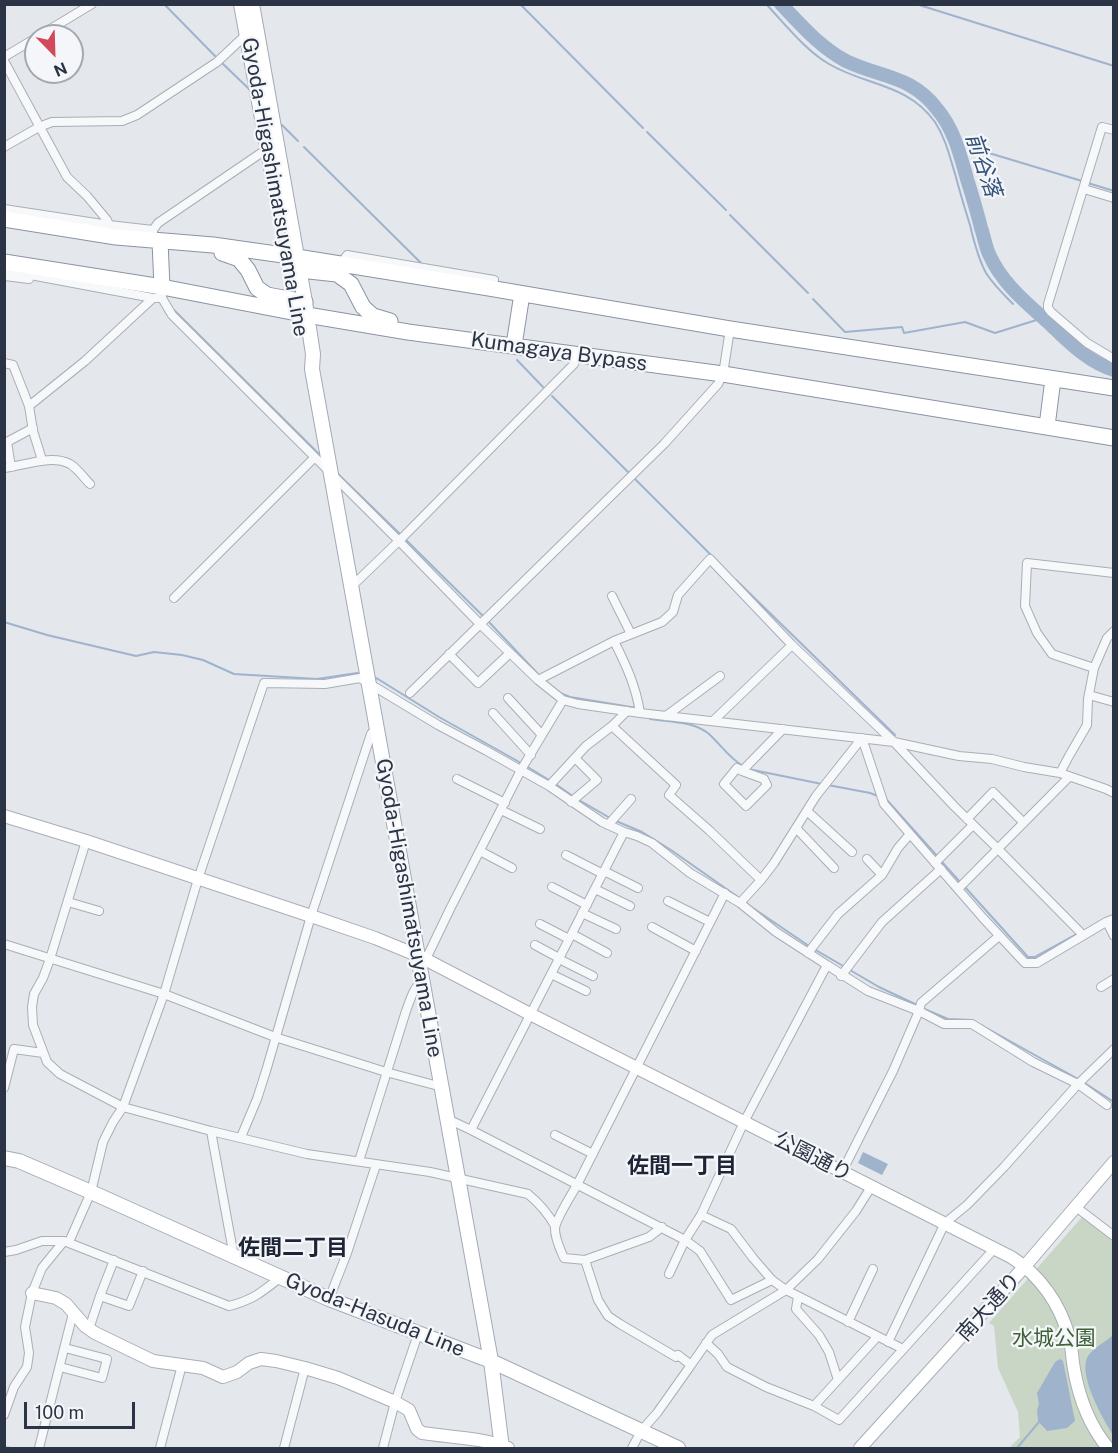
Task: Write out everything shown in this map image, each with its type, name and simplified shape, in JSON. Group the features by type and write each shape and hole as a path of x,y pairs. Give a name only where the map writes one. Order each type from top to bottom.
{"highway":[{"path":"4,219 116,237 156,237 213,245 337,274 351,284 363,307 373,316 394,322 408,332"},
{"path":"156,237 159,294"},
{"path":"213,245 220,252 239,259 248,270 256,288 267,295 301,308"},
{"name":"Kumagaya Bypass","path":"4,262 159,294 301,308 408,332 723,374 1113,438"},
{"path":"293,263 341,264 730,329 1111,388"},
{"path":"514,345 522,294"},
{"path":"1047,426 1053,379"}],"main road":[{"name":"Gyoda-Higashimatsuyama Line","path":"241,4 251,29 301,308 313,354 312,369 326,465 423,958 423,981 491,1361 504,1448"},
{"name":"Gyoda-Higashimatsuyama Line","path":"251,29 252,4"},
{"name":"Gyoda-Hasuda Line","path":"4,1158 19,1161 92,1192 329,1299 491,1361 678,1449"}],"street":[{"path":"59,24 92,4"},
{"path":"4,147 52,122 122,121 137,115 218,62 251,29"},
{"path":"4,57 24,45"},
{"path":"4,62 67,177 87,196 109,225"},
{"path":"1113,130 1102,127 1048,304 1048,309 1087,343 1113,358"},
{"path":"4,210 109,225 156,237 158,223 261,153 273,149"},
{"path":"1084,188 1113,198"},
{"path":"341,264 347,255 494,280"},
{"path":"4,270 159,294 172,315 326,465 510,653 563,700 627,711 640,710 666,716 894,742 959,756 992,759 1065,775 1113,793"},
{"path":"5,276 63,284 70,281"},
{"path":"29,406 85,361 159,294"},
{"path":"410,693 664,444 718,384 723,374 730,329"},
{"path":"4,363 13,365 29,406 42,460"},
{"path":"351,587 574,364"},
{"path":"33,428 7,442 8,467 42,460 66,463 72,465 90,484"},
{"path":"174,598 326,465"},
{"path":"541,679 614,641 662,622 673,612 678,595 710,559 792,645 894,742 1081,933"},
{"path":"1094,668 1052,654 1037,633 1025,606 1027,563 1113,573"},
{"path":"612,596 631,634"},
{"path":"958,888 1023,822 1065,775 1069,756 1087,725 1094,668 1107,638 1113,631"},
{"path":"614,641 630,675 640,710"},
{"path":"713,721 792,645"},
{"path":"449,654 478,683 510,653"},
{"path":"666,716 720,676"},
{"path":"4,1415 14,1387 27,1367 29,1353 25,1327 32,1293 42,1268 66,1241 92,1192 103,1142 123,1107 164,994 198,879 264,683 325,684 367,678 438,725 549,786 608,825 652,843 690,873 740,903 776,932 841,976 868,991 919,1011 944,1024 972,1024 1033,1062 1078,1084 1107,1105"},
{"path":"1089,695 1113,702"},
{"path":"508,698 542,735"},
{"path":"423,958 521,770 563,700"},
{"path":"549,786 586,746 627,711"},
{"path":"493,713 531,755"},
{"path":"612,726 676,785 669,795 761,880"},
{"path":"241,1137 257,1099 311,916 371,734 376,728"},
{"path":"742,771 783,729"},
{"path":"740,903 774,863 822,789 862,738"},
{"path":"862,738 884,803 1025,963 1037,963 1081,933 1110,920 1113,936"},
{"path":"571,802 597,780 575,758"},
{"path":"737,768 742,771 764,779 767,785 746,806 724,784 737,768"},
{"path":"457,779 540,830"},
{"path":"841,976 882,922 937,865 993,792 1023,822"},
{"path":"608,825 631,799"},
{"path":"807,811 852,852"},
{"name":"公園通り","path":"4,816 311,916 375,938 423,958 995,1248 1025,1266 1048,1292 1061,1315 1070,1339 1078,1390 1084,1408 1108,1449"},
{"path":"796,828 834,868"},
{"path":"471,1130 624,832"},
{"path":"808,953 838,914 882,875 898,848 910,834"},
{"path":"86,841 50,959 34,994 32,1007 33,1025 43,1053 47,1062 60,1074 123,1107 211,1131 307,1154 430,1172 528,1194 550,1217 555,1226 564,1258 585,1260 649,1237 662,1227"},
{"path":"480,851 512,868"},
{"path":"566,855 638,888"},
{"path":"867,858 882,875"},
{"path":"552,887 616,929"},
{"path":"595,889 630,906"},
{"path":"555,1226 725,893"},
{"path":"668,901 710,922"},
{"path":"68,902 99,911"},
{"path":"540,924 608,953"},
{"path":"652,927 696,951"},
{"path":"842,1172 893,1071 921,1003 999,936"},
{"path":"4,944 164,994 275,1037 386,1072 442,1086"},
{"path":"535,945 593,976"},
{"path":"669,1274 685,1240 701,1215 744,1122 827,965"},
{"path":"551,974 586,991"},
{"path":"1101,987 1113,979"},
{"path":"358,1161 406,1011 415,988 423,981"},
{"path":"4,1088 14,1049 43,1053"},
{"path":"888,1342 945,1223 967,1205 1004,1167 1078,1084 1113,1049"},
{"path":"448,1121 471,1130 685,1240 700,1251 731,1300 772,1280"},
{"path":"211,1131 234,1257"},
{"path":"555,1135 593,1154"},
{"name":"南大通り","path":"860,1449 1025,1266 1113,1162"},
{"path":"329,1299 376,1165"},
{"path":"632,1449 641,1431 657,1413 712,1335 786,1290 818,1258 856,1211 871,1187"},
{"path":"1076,1207 1113,1236"},
{"path":"701,1215 731,1229 772,1280 786,1290 903,1349"},
{"path":"4,1252 42,1240 66,1241 229,1306 245,1302 258,1295 281,1277"},
{"path":"706,1343 718,1354 727,1368 766,1387 814,1406 839,1420 995,1248"},
{"path":"89,1329 114,1260"},
{"path":"585,1260 598,1300 608,1316 676,1357 678,1355 691,1365"},
{"path":"848,1322 873,1269"},
{"path":"100,1296 129,1306 143,1271"},
{"path":"32,1293 56,1298 66,1304 89,1329 153,1361 203,1368 223,1377 261,1359 305,1368 338,1378 395,1402 409,1410 417,1429 422,1433 504,1448"},
{"path":"798,1297 796,1309 819,1335 829,1352 838,1380"},
{"path":"39,1449 74,1313"},
{"path":"383,1449 395,1402 418,1334"},
{"path":"814,1406 877,1337"},
{"path":"60,1367 102,1378 107,1359 65,1348"},
{"path":"160,1449 182,1365"},
{"path":"285,1449 305,1368"}],"green space":[{"name":"水城公園","path":"1082,1217 1113,1240 1113,1448 1009,1448 1020,1437 1018,1412 998,1368 994,1326 989,1323"}],"water":[{"path":"863,1152 888,1164 882,1175 858,1163"},
{"path":"1113,1335 1113,1435 1088,1385 1086,1364 1088,1356"},
{"path":"1060,1359 1063,1361 1075,1421 1067,1428 1047,1431 1038,1421 1037,1393 1055,1362"}],"waterway":[{"path":"164,4 217,58"},
{"path":"520,4 643,128"},
{"path":"766,4 796,37 820,58 843,71 899,92 924,109 935,122 947,149 981,262 992,281 1013,304"},
{"name":"前谷落","path":"781,4 811,35 846,61 906,83 927,98 943,117 956,142 994,265 1008,284 1072,345 1096,362 1114,370"},
{"path":"916,4 1114,66"},
{"path":"222,63 249,89"},
{"path":"282,125 298,141"},
{"path":"647,132 726,210"},
{"path":"304,147 423,265"},
{"path":"969,147 1082,181"},
{"path":"1088,183 1114,191"},
{"path":"730,215 808,293"},
{"path":"813,299 845,332 902,327 904,333 965,322 995,333 1043,318"},
{"path":"174,310 322,457"},
{"path":"517,360 543,387"},
{"path":"552,396 711,555"},
{"path":"336,472 401,535"},
{"path":"405,539 484,617"},
{"path":"736,580 895,735"},
{"path":"488,621 538,674"},
{"path":"4,622 47,635 136,656 154,652 182,655 203,660 234,674 317,679 362,674"},
{"path":"373,677 521,763"},
{"path":"560,693 570,697 637,708"},
{"path":"649,717 689,724 703,730 743,766"},
{"path":"526,766 549,780"},
{"path":"748,769 822,784"},
{"path":"554,783 574,797"},
{"path":"828,785 878,796"},
{"path":"886,799 938,857"},
{"path":"579,800 610,818"},
{"path":"616,821 642,832 671,850 738,897"},
{"path":"942,862 960,882"},
{"path":"964,886 1028,957 1035,957 1079,933"},
{"path":"747,904 809,946"},
{"path":"814,949 879,987 917,1005"},
{"path":"922,1008 948,1019 974,1021"},
{"path":"981,1025 1078,1079"},
{"path":"1083,1082 1114,1102"},
{"path":"1017,1448 1039,1422"},
{"path":"4,1447 11,1448"}],"district":[{"name":"佐間一丁目","path":"682,1166"},
{"name":"佐間二丁目","path":"293,1248"}]}
